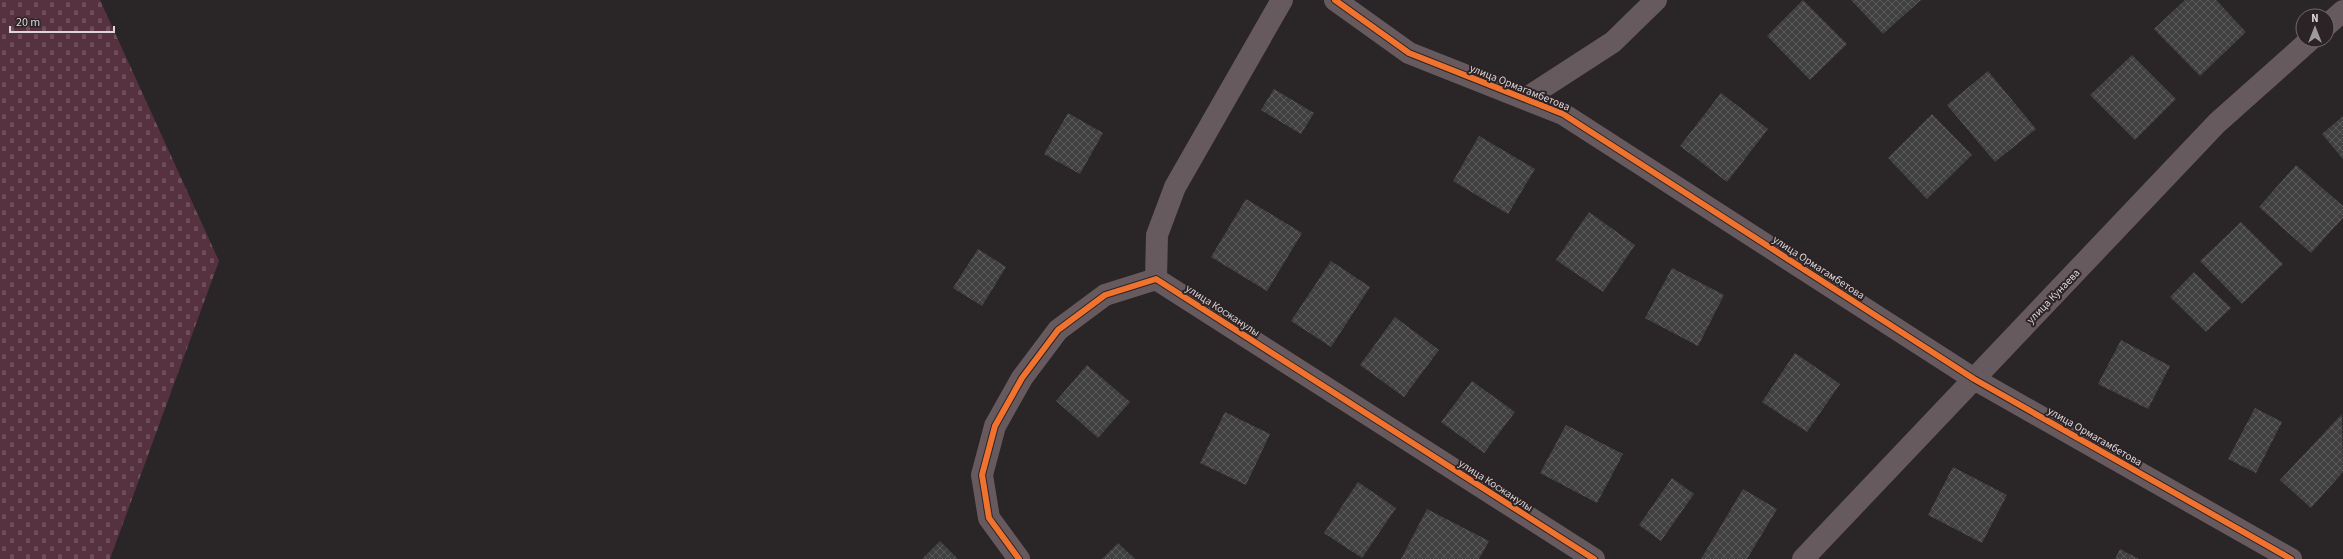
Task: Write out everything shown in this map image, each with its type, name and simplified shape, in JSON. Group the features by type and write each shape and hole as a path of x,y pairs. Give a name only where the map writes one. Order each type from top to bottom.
{"street":[{"path":"1019,559 989,518 982,475 995,426 1022,378 1058,330 1105,295 1156,279 1157,235 1175,186 1282,0"},
{"name":"улица Ормагамбетова","path":"1335,0 1409,53 1563,114 1974,379 2291,559"},
{"path":"1524,99 1613,42 1656,0"},
{"path":"2335,18 2343,11"},
{"name":"улица Кунаева","path":"1803,559 2217,123 2301,48"},
{"name":"улица Косжанулы","path":"1156,279 1594,559"}],"green space":[{"path":"0,0 100,0 219,261 110,559 0,559"}],"building":[{"path":"1803,0 1847,44 1810,80 1767,36"},
{"path":"1851,0 1921,0 1883,34"},
{"path":"2185,0 2216,0 2246,32 2200,76 2154,29"},
{"path":"2132,55 2176,99 2135,140 2090,95"},
{"path":"1988,71 2036,129 1995,162 1947,105"},
{"path":"1274,89 1314,113 1301,134 1261,110"},
{"path":"1721,93 1768,129 1727,182 1680,146"},
{"path":"1068,113 1103,133 1080,174 1044,154"},
{"path":"1932,114 1972,155 1927,199 1888,158"},
{"path":"2343,116 2343,159 2322,134"},
{"path":"1479,136 1535,169 1508,214 1453,181"},
{"path":"2296,165 2343,206 2343,218 2311,253 2259,207"},
{"path":"1246,199 1302,233 1267,291 1211,257"},
{"path":"1589,212 1635,245 1603,292 1556,260"},
{"path":"2241,222 2283,264 2242,304 2200,261"},
{"path":"978,249 1006,267 982,306 953,288"},
{"path":"1331,261 1370,287 1331,347 1291,321"},
{"path":"1672,268 1724,295 1698,346 1645,318"},
{"path":"2194,272 2231,308 2206,332 2170,297"},
{"path":"1395,317 1439,350 1404,397 1360,365"},
{"path":"2121,340 2170,366 2148,409 2098,384"},
{"path":"1795,353 1840,384 1807,432 1762,402"},
{"path":"1087,365 1130,402 1098,438 1056,401"},
{"path":"1472,381 1515,412 1484,453 1441,422"},
{"path":"2255,408 2282,422 2256,473 2228,459"},
{"path":"1225,412 1270,434 1246,485 1200,463"},
{"path":"2342,414 2343,472 2311,508 2280,480"},
{"path":"1566,425 1623,454 1597,503 1540,473"},
{"path":"1953,467 2007,495 1982,543 1928,515"},
{"path":"1672,478 1694,494 1661,541 1639,525"},
{"path":"1358,482 1396,508 1362,558 1324,533"},
{"path":"1743,489 1777,509 1747,559 1701,559"},
{"path":"1427,509 1489,541 1479,559 1401,559"},
{"path":"940,541 958,559 922,559"},
{"path":"1118,543 1135,559 1102,559"},
{"path":"2120,549 2139,559 2115,559"}],"cycle path":[{"path":"1335,0 1409,53 1563,114 1974,379 2291,559"},
{"path":"1019,559 989,518 982,475 995,426 1022,378 1058,330 1105,295 1156,279 1594,559"}]}
